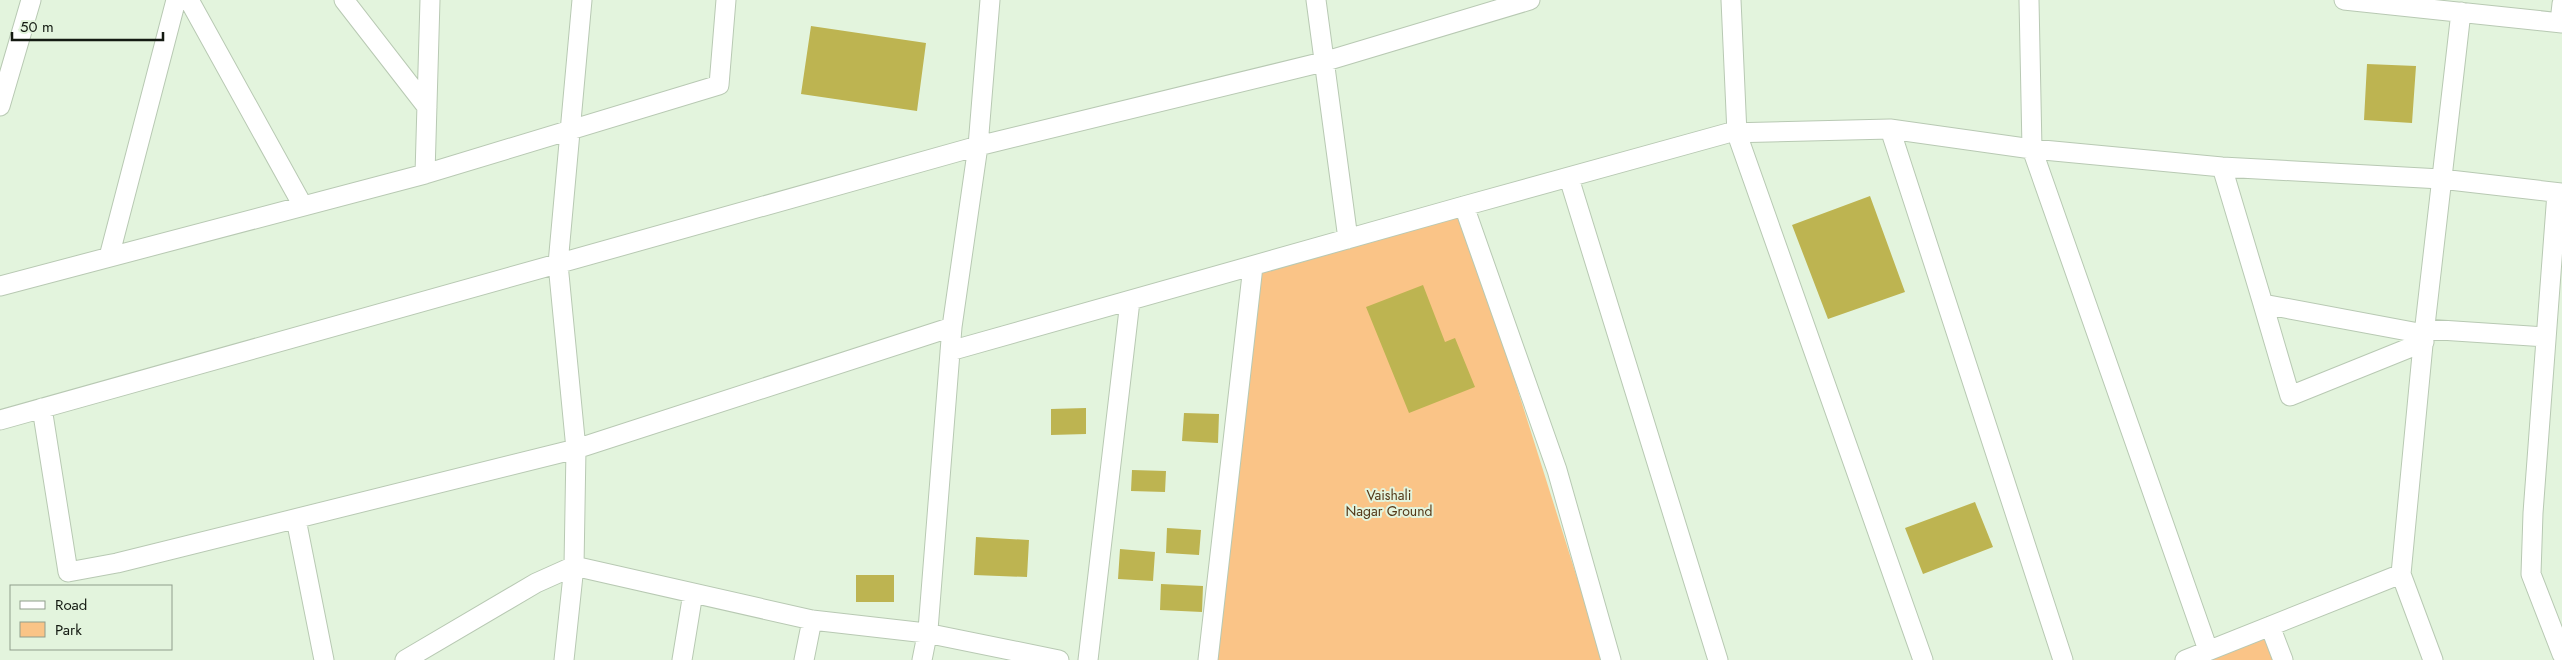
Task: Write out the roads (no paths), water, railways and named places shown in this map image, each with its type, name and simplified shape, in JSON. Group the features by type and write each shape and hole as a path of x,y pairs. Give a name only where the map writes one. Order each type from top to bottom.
{"street":[{"path":"0,106 31,0"},
{"path":"109,257 176,0"},
{"path":"189,0 304,206"},
{"path":"344,0 427,107"},
{"path":"426,174 430,0"},
{"path":"564,660 574,566 576,449 558,264 582,0"},
{"path":"0,286 426,174 719,85 726,0"},
{"path":"922,660 928,630 952,327 978,146 990,0"},
{"path":"1316,0 1348,239"},
{"path":"0,420 978,146 1323,62 1530,0"},
{"path":"1731,0 1737,134 1923,660"},
{"path":"2029,0 2032,148 2208,650"},
{"path":"2344,0 2438,4 2461,12 2561,16"},
{"path":"2433,660 2401,574 2424,335 2461,12"},
{"path":"1890,130 2063,660"},
{"path":"950,351 1464,206 1728,134 1890,130 2032,148 2222,167 2441,179 2559,193 2552,333 2531,574 2562,654"},
{"path":"2222,167 2290,396 2424,335"},
{"path":"1569,178 1718,660"},
{"path":"1464,206 1557,470 1612,660"},
{"path":"1208,660 1254,266"},
{"path":"1088,660 1130,301"},
{"path":"2263,304 2424,335 2552,333"},
{"path":"42,408 68,572 117,563 576,449 952,327"},
{"path":"296,519 324,660"},
{"path":"405,660 536,583 574,566 812,620 926,633 1059,660"},
{"path":"2185,660 2401,574"},
{"path":"682,660 693,593"},
{"path":"804,660 812,620"},
{"path":"2270,626 2283,660"}],"park label":[{"name":"Vaishali Nagar Ground","path":"1389,504"}]}
